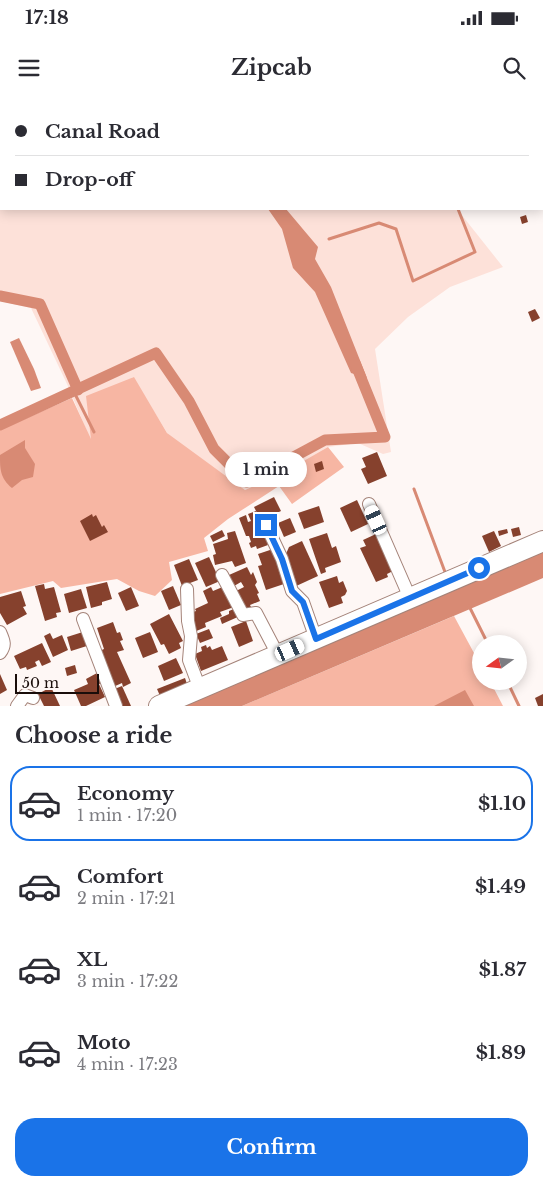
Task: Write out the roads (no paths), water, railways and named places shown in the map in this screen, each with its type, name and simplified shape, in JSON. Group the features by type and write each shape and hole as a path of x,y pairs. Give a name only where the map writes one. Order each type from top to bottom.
{"main road":[{"path":"159,706 543,541"}],"street":[{"path":"369,504 410,598"},
{"path":"266,525 282,559 292,591 303,602 316,639"},
{"path":"222,575 243,615 256,613 278,655"},
{"path":"187,589 188,621 191,636 189,660 200,689"},
{"path":"83,619 116,706"},
{"path":"0,632 5,643 0,653"},
{"path":"17,706 25,695 34,698"}],"waterway":[{"path":"329,239 379,223 396,229 413,281 475,252 458,210"},
{"path":"0,296 40,304 78,390"},
{"path":"0,425 156,353 189,401 214,449 247,482 325,440 385,437 355,363"},
{"path":"74,392 94,432"},
{"path":"414,489 445,572"},
{"path":"469,606 484,635"},
{"path":"511,690 519,706"}]}
